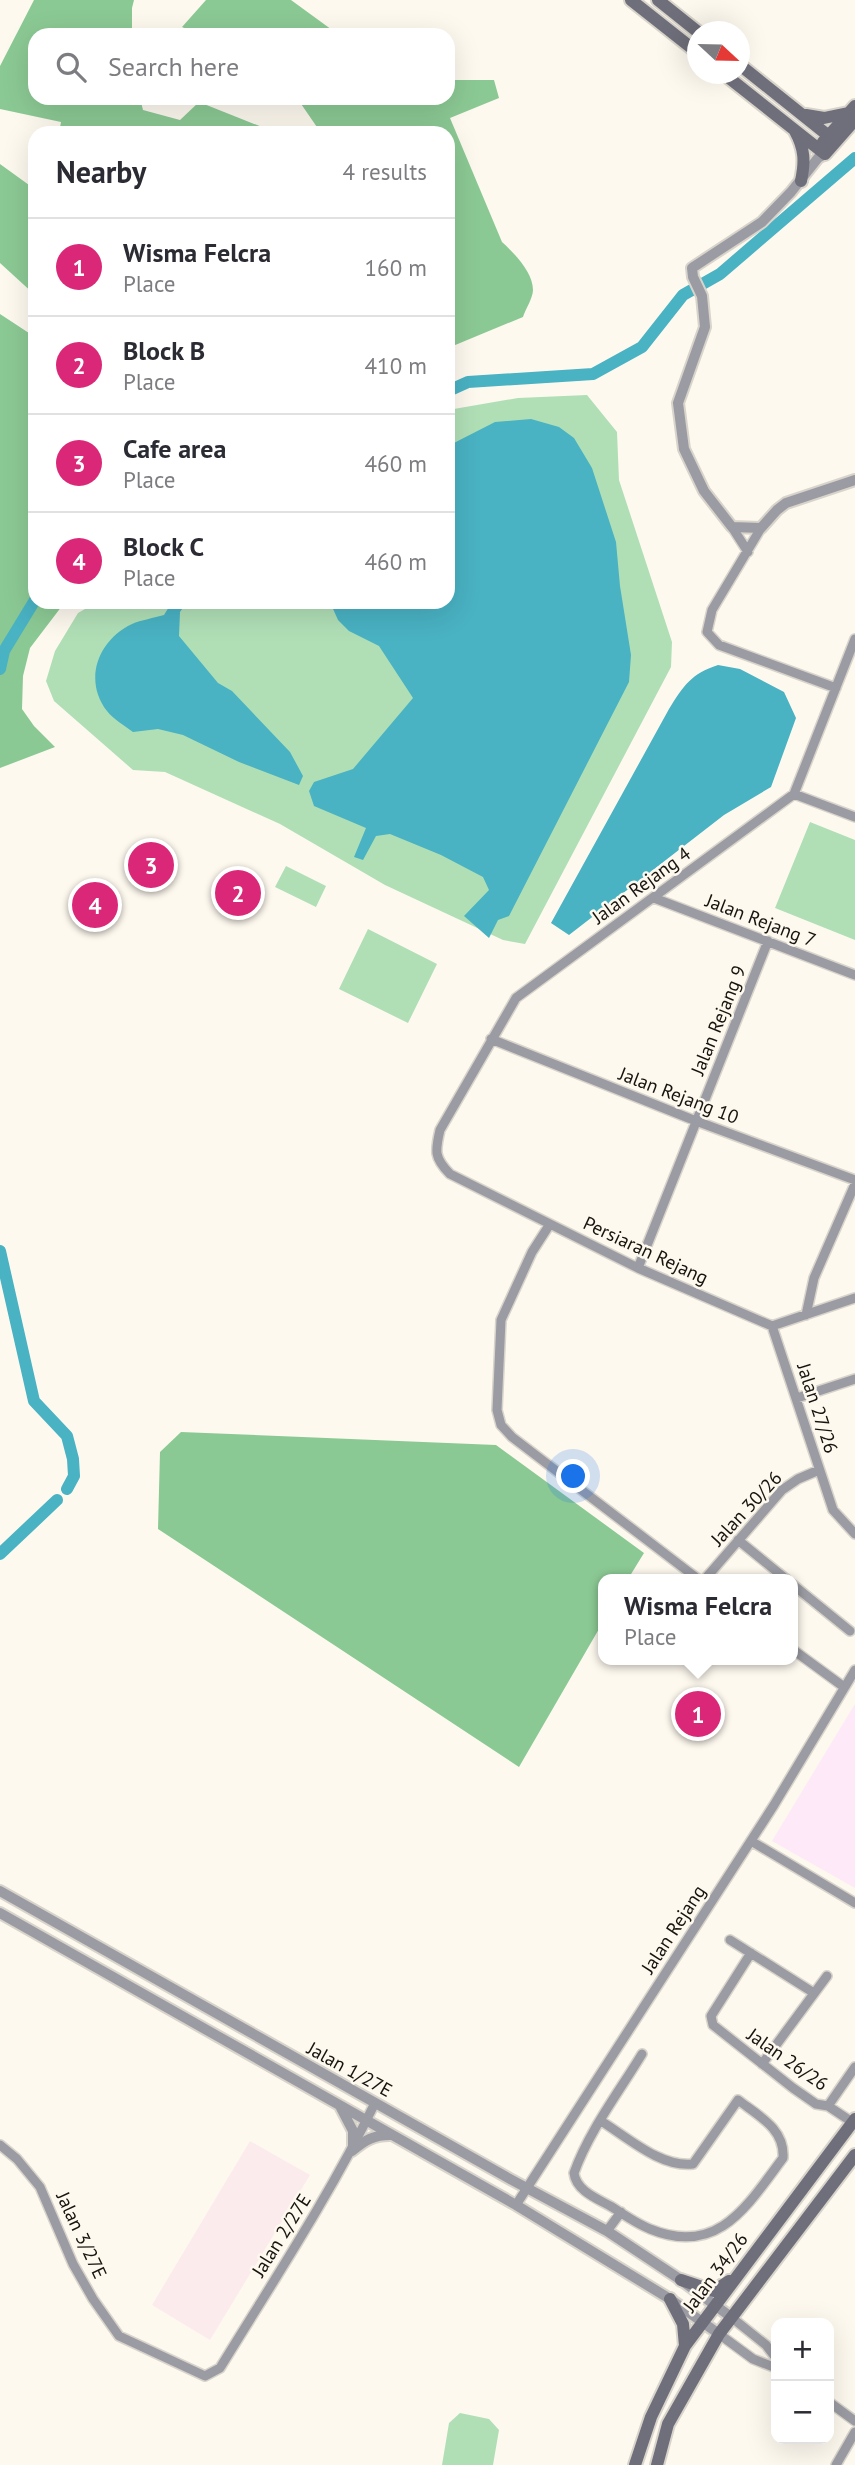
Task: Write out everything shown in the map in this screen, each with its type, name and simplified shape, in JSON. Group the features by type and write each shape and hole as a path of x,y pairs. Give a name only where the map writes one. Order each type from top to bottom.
{"main road":[{"path":"631,0 687,44"},
{"path":"658,0 687,23"},
{"path":"750,73 832,139"},
{"path":"737,84 821,153 853,113"},
{"path":"802,115 824,118 853,113"},
{"path":"794,129 802,144 805,162 801,181"},
{"name":"Jalan 34/26","path":"635,2465 652,2417 685,2346 854,2122"},
{"name":"Jalan 34/26","path":"657,2465 668,2424 719,2334 855,2155"},
{"path":"681,2280 714,2291 739,2273"},
{"path":"670,2299 682,2323 685,2346"}],"street":[{"path":"748,552 704,491 684,449 678,403 705,327 702,296 692,268 762,222 801,181 821,153"},
{"path":"836,688 719,645 707,632 712,610 761,528 777,510 786,503 855,480"},
{"path":"732,527 761,528"},
{"path":"855,639 794,794 855,817"},
{"name":"Jalan Rejang 4","path":"436,1154 440,1130 511,1004 522,992 794,794"},
{"name":"Jalan Rejang 7","path":"654,898 855,975"},
{"name":"Jalan Rejang 9","path":"638,1268 768,941"},
{"path":"501,1022 509,1047"},
{"path":"489,1043 509,1047"},
{"name":"Jalan Rejang 10","path":"509,1047 855,1182"},
{"name":"Persiaran Rejang","path":"436,1154 441,1165 450,1174 638,1268 772,1326"},
{"path":"806,1315 814,1278 855,1182"},
{"path":"550,1224 532,1252 501,1320 497,1410 502,1426 512,1437 604,1504 692,1574"},
{"path":"772,1326 855,1298"},
{"name":"Jalan 27/26","path":"772,1326 833,1510 855,1534"},
{"path":"797,1398 855,1379"},
{"name":"Jalan 30/26","path":"709,1574 782,1490 819,1469"},
{"path":"738,1540 780,1574"},
{"path":"798,1588 850,1631"},
{"path":"798,1653 844,1687"},
{"name":"Jalan Rejang","path":"516,2205 751,1841 855,1670"},
{"path":"751,1841 855,1903"},
{"name":"Jalan 1/27E","path":"0,1892 607,2231 681,2280"},
{"name":"Jalan 1/27E","path":"0,1913 516,2205 670,2299"},
{"path":"730,1940 814,1993"},
{"name":"Jalan 26/26","path":"751,1953 711,2016 713,2025 816,2104 828,2106 854,2122"},
{"path":"762,2064 827,1976"},
{"path":"601,2121 652,2153 680,2166 693,2164 738,2101 775,2129 784,2146 783,2158 734,2220 701,2238 674,2237 649,2229 579,2187 573,2173 578,2160 601,2121 642,2054"},
{"path":"828,2106 855,2067"},
{"name":"Jalan 2/27E","path":"205,2376 220,2368 352,2149 375,2103"},
{"path":"338,2104 353,2131 352,2149"},
{"path":"352,2149 379,2135 393,2136"},
{"name":"Jalan 3/27E","path":"0,2145 17,2159 40,2187 73,2264 119,2336 205,2376"},
{"path":"607,2231 621,2212"},
{"path":"681,2280 731,2317 771,2352"},
{"path":"670,2299 753,2359 771,2366"},
{"path":"834,2406 855,2421"},
{"path":"836,2465 855,2432"}],"shaded area":[{"path":"855,1704 855,1888 772,1841"},
{"path":"250,2141 310,2175 210,2340 152,2305"}],"green space":[{"path":"34,0 134,0 132,28 28,28 28,105 142,105 143,110 180,120 196,105 207,105 259,126 60,126 61,122 0,109 0,66"},
{"path":"206,0 291,0 329,28 184,28 182,27"},
{"path":"455,80 494,80 499,98 450,118 453,126 316,126 302,105 455,105"},
{"path":"455,130 502,242 530,276 532,297 523,317 455,345"},
{"path":"0,164 28,184 28,289 0,263"},
{"path":"0,314 28,332 28,609 60,609 30,648 23,676 22,709 55,747 0,768"},
{"path":"587,395 617,432 619,480 672,642 671,667 525,944 503,940 385,885 280,824 165,772 133,770 54,701 46,681 55,651 78,613 85,609 455,609 455,409 518,398"},
{"path":"810,822 855,840 855,940 775,908"},
{"path":"286,866 326,886 316,907 275,887"},
{"path":"368,929 437,964 408,1023 339,989"},
{"path":"181,1432 496,1445 644,1553 631,1574 598,1574 598,1631 519,1767 158,1529 160,1452"},
{"path":"460,2413 489,2419 499,2430 493,2465 442,2465 449,2423"}],"water":[{"path":"531,419 559,427 574,438 592,468 616,542 631,655 629,682 509,916 498,920 489,938 464,916 489,890 483,877 441,855 390,834 376,836 363,860 354,857 366,828 314,806 309,791 314,782 353,769 413,698 379,646 349,631 338,620 333,609 455,609 455,442 495,422"},
{"path":"168,609 182,609 179,636 218,683 232,691 290,752 303,776 299,785 239,762 183,735 158,729 133,732 107,711 96,687 95,674 103,650 120,631 132,624 164,615"},
{"path":"718,665 740,669 784,692 796,718 771,787 724,815 569,935 551,923 669,709 689,681"}],"waterway":[{"path":"455,388 468,382 593,374 642,347 683,295 720,274 855,158"},
{"path":"0,669 4,651 30,609"},
{"path":"0,1251 34,1401 67,1436 74,1476 67,1489"},
{"path":"0,1554 57,1500"}],"place":[{"name":"Cafe area","path":"151,865"},
{"name":"Block B","path":"238,893"},
{"name":"Block C","path":"95,905"},
{"name":"Wisma Felcra","path":"698,1714"}]}
